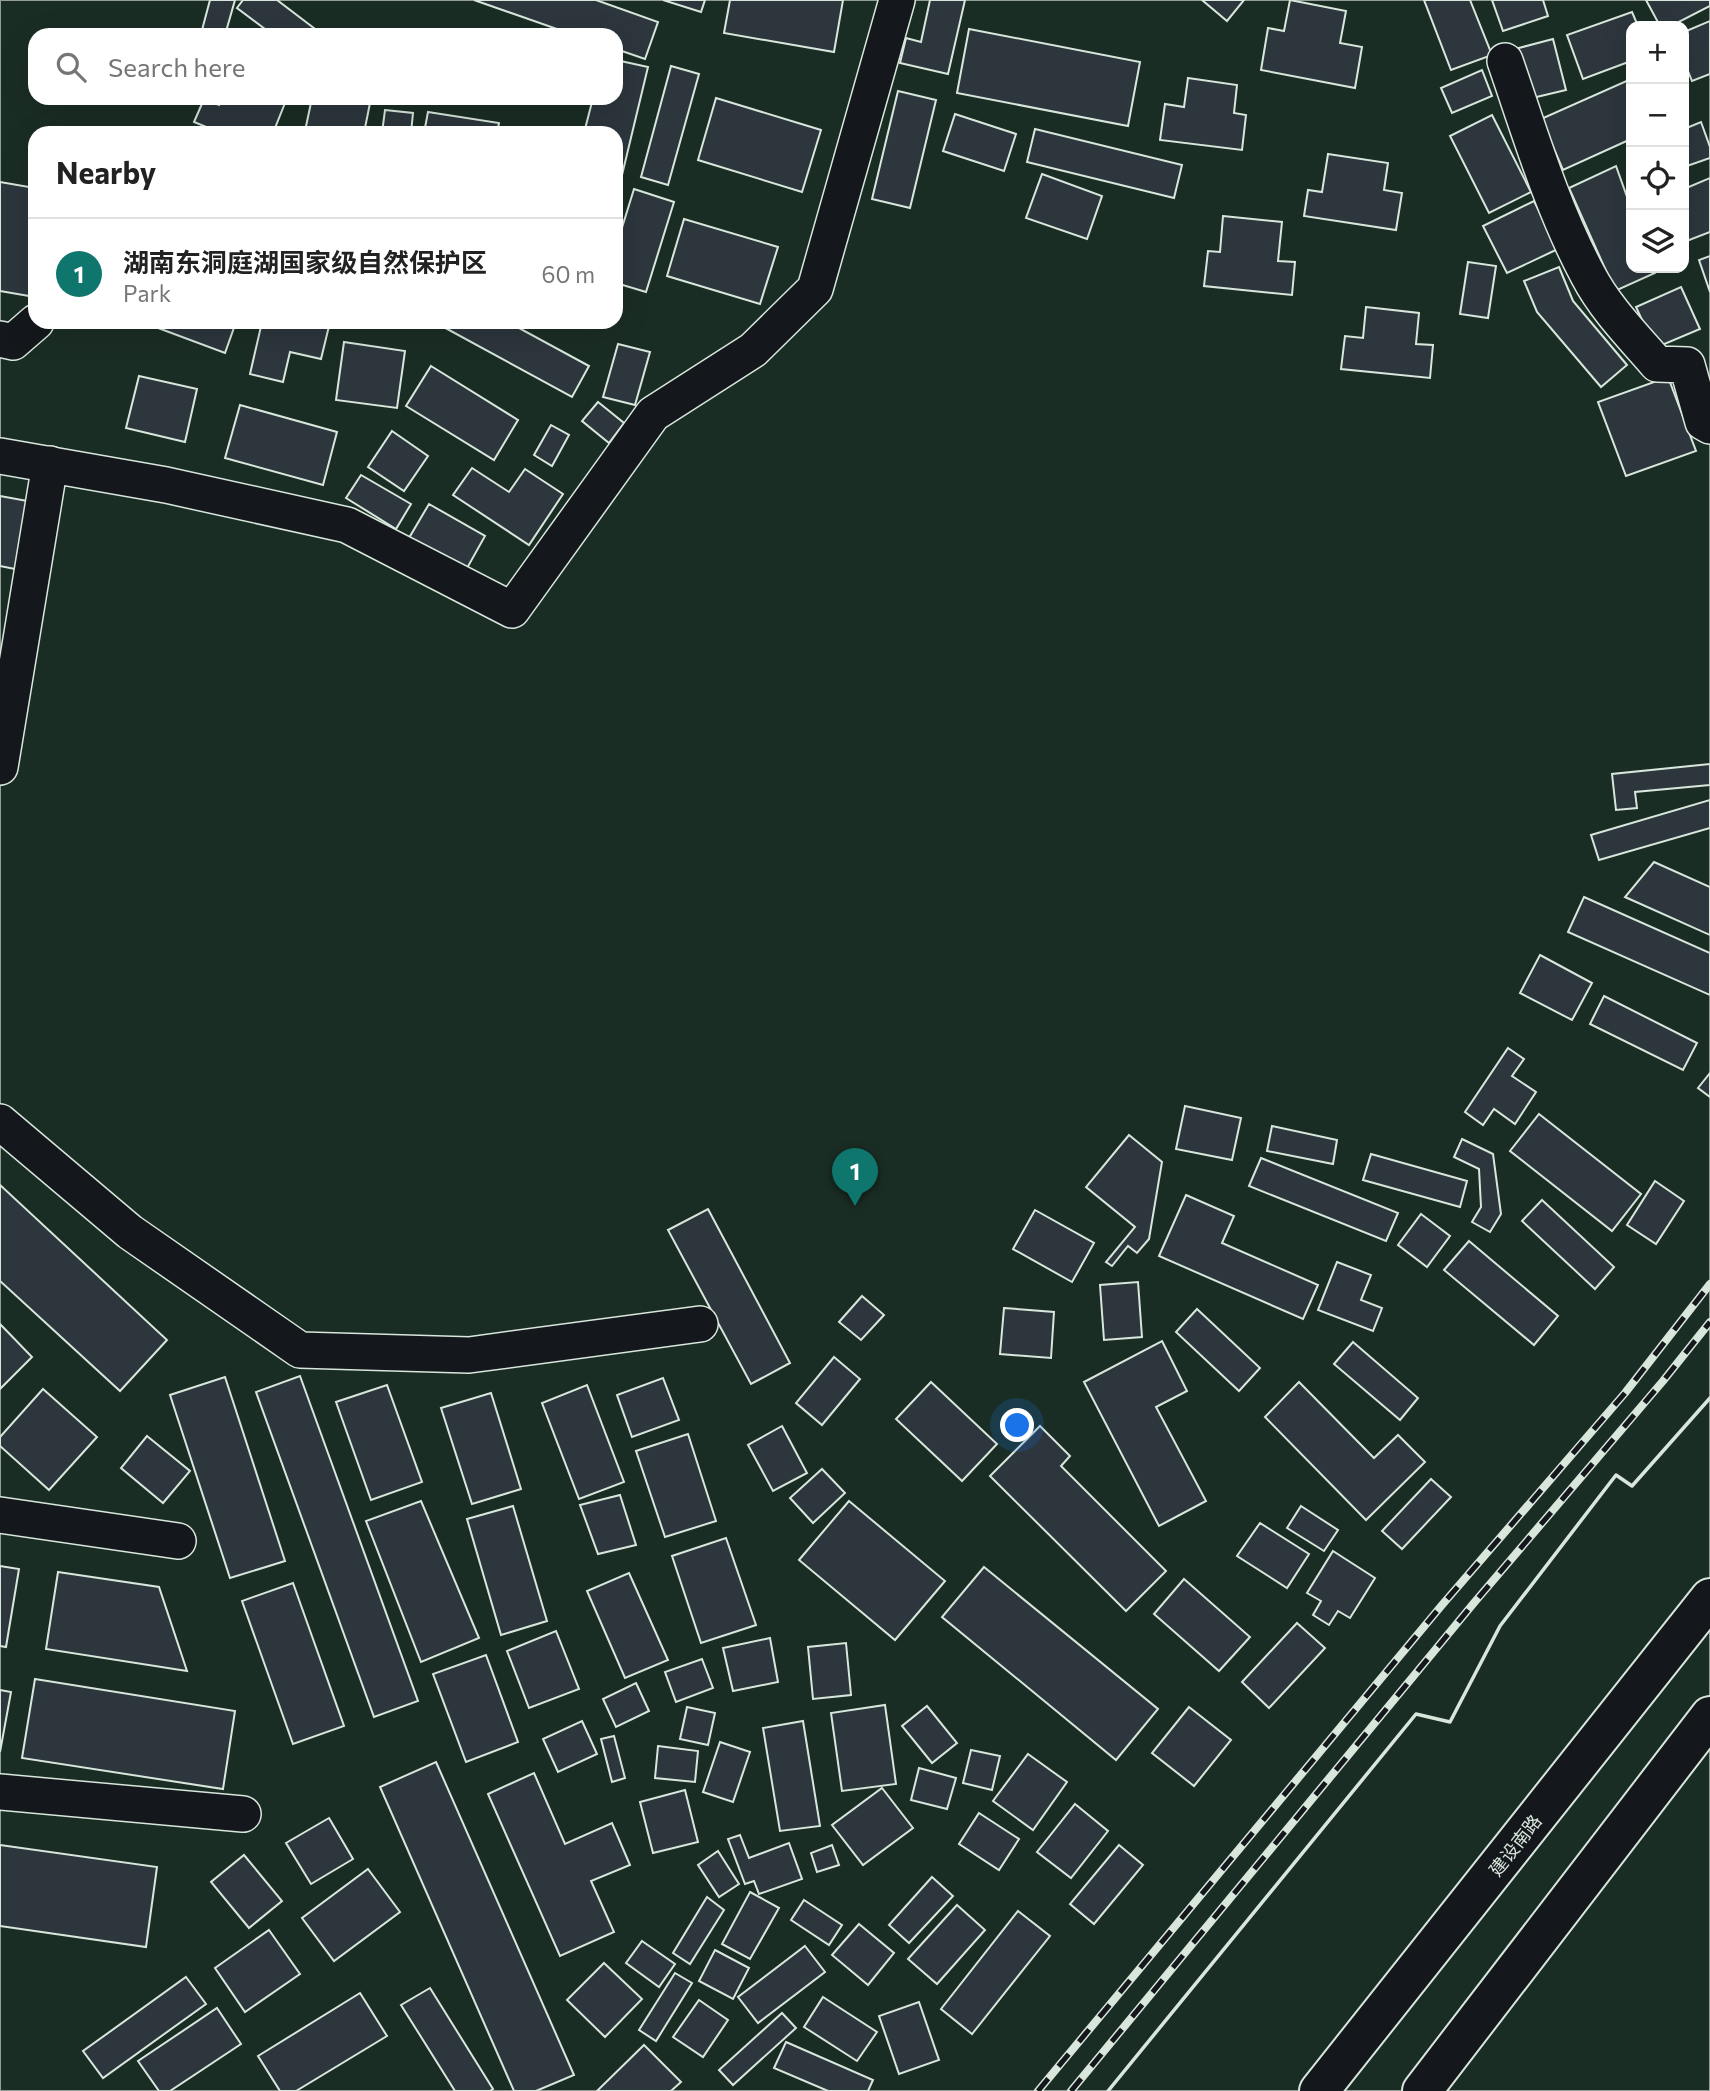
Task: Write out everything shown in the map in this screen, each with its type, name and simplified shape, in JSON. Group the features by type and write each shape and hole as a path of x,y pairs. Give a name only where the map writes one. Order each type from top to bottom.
{"main road":[{"name":"建设南路","path":"1319,2091 1710,1598"},
{"path":"1422,2091 1710,1716"}],"street":[{"path":"0,456 166,485 347,525 512,610 653,414 753,350 815,289 897,0"},
{"path":"1505,61 1561,219 1588,277 1619,320 1657,364 1687,365 1703,422 1710,426"},
{"path":"0,339 13,342 28,329"},
{"path":"0,767 50,464"},
{"path":"0,1122 130,1232 300,1350 468,1355 700,1324"},
{"path":"0,1515 178,1541"},
{"path":"0,1791 243,1814"}],"green space":[{"path":"0,0 1710,0 1710,2091 0,2091"}],"building":[{"path":"210,0 235,0 227,28 203,28"},
{"path":"243,0 277,0 314,28 264,28 237,8"},
{"path":"474,0 596,0 658,22 645,59 623,51 623,28 554,28"},
{"path":"663,0 705,0 701,12"},
{"path":"730,0 843,0 834,52 724,33"},
{"path":"930,0 965,0 948,74 900,63 906,38 921,42"},
{"path":"1202,0 1244,0 1227,21"},
{"path":"1290,0 1346,11 1340,43 1362,47 1355,88 1261,70 1268,28 1284,31"},
{"path":"1424,0 1470,0 1492,55 1451,70"},
{"path":"1492,0 1543,0 1548,16 1503,31"},
{"path":"1646,0 1710,0 1710,6 1681,21 1657,21"},
{"path":"1632,12 1636,21 1626,21 1626,63 1583,79 1567,35"},
{"path":"1710,21 1710,74 1692,81 1689,74 1689,30"},
{"path":"969,29 1140,62 1128,126 957,93"},
{"path":"1553,39 1566,90 1528,99 1515,49"},
{"path":"623,62 648,67 623,171 623,126 586,126 591,105 623,105"},
{"path":"671,66 699,74 668,185 641,177"},
{"path":"1482,70 1492,96 1452,113 1441,88"},
{"path":"1188,78 1237,85 1234,113 1246,115 1242,150 1160,140 1165,104 1184,107"},
{"path":"1626,81 1626,141 1563,170 1541,119"},
{"path":"898,91 936,100 910,208 872,199"},
{"path":"716,98 821,130 802,192 698,160"},
{"path":"201,105 284,105 276,126 204,126 194,122"},
{"path":"311,105 370,105 365,126 306,126"},
{"path":"385,110 413,113 412,126 383,126"},
{"path":"428,112 499,123 498,126 425,126"},
{"path":"955,114 1016,134 1004,171 943,151"},
{"path":"1492,115 1531,192 1489,213 1450,136"},
{"path":"1701,122 1710,147 1710,158 1689,165 1689,147 1689,127"},
{"path":"1035,129 1182,165 1174,198 1027,162"},
{"path":"1328,154 1388,163 1384,190 1402,193 1396,230 1304,216 1308,190 1322,192"},
{"path":"1616,166 1626,194 1626,273 1655,273 1615,291 1569,188"},
{"path":"1042,174 1102,196 1087,239 1026,218"},
{"path":"1710,178 1710,232 1689,240 1689,210 1689,187"},
{"path":"0,182 28,187 28,296 0,291"},
{"path":"634,189 674,202 646,292 623,285 623,224"},
{"path":"1534,201 1558,249 1507,273 1483,226"},
{"path":"1223,216 1282,222 1278,261 1295,262 1292,295 1204,286 1208,251 1220,252"},
{"path":"684,219 778,247 760,304 667,276"},
{"path":"1710,256 1710,292 1699,260"},
{"path":"1468,262 1496,266 1488,318 1460,314"},
{"path":"1559,267 1573,301 1627,365 1601,387 1537,312 1524,281"},
{"path":"1681,287 1700,329 1655,348 1636,307"},
{"path":"1366,307 1419,313 1416,344 1433,345 1430,378 1341,369 1345,336 1363,338"},
{"path":"161,329 234,329 225,353"},
{"path":"260,329 328,329 321,359 290,352 283,382 250,374"},
{"path":"447,329 521,329 589,366 572,397"},
{"path":"344,342 405,351 397,408 336,400"},
{"path":"618,344 650,352 635,405 603,397"},
{"path":"431,366 518,420 494,460 406,406"},
{"path":"139,376 197,389 185,442 126,428"},
{"path":"1668,377 1696,451 1626,476 1598,402"},
{"path":"598,402 624,423 609,443 582,421"},
{"path":"240,405 337,432 323,485 225,458"},
{"path":"551,425 569,435 552,466 534,455"},
{"path":"392,431 428,456 404,491 368,467"},
{"path":"472,468 509,492 525,469 563,494 529,545 453,495"},
{"path":"361,475 411,504 396,529 346,498"},
{"path":"0,496 33,502 20,570 0,566"},
{"path":"429,504 485,536 466,570 409,538"},
{"path":"1710,764 1710,785 1635,792 1637,808 1616,810 1612,774"},
{"path":"1710,800 1710,828 1599,860 1591,835"},
{"path":"1654,862 1710,887 1710,935 1625,897"},
{"path":"1584,897 1710,953 1710,995 1568,932"},
{"path":"1540,955 1592,983 1572,1020 1520,993"},
{"path":"1604,996 1697,1043 1683,1070 1590,1024"},
{"path":"1508,1048 1524,1059 1512,1076 1536,1092 1515,1124 1494,1109 1483,1125 1465,1112"},
{"path":"1710,1073 1710,1097 1698,1088"},
{"path":"1185,1106 1241,1118 1232,1160 1176,1149"},
{"path":"1539,1114 1641,1194 1612,1231 1510,1151"},
{"path":"1272,1126 1337,1140 1333,1164 1267,1151"},
{"path":"1129,1135 1162,1162 1149,1239 1137,1253 1128,1246 1112,1266 1106,1262 1135,1227 1086,1187"},
{"path":"1462,1139 1493,1154 1501,1214 1490,1232 1472,1222 1481,1207 1479,1169 1454,1157"},
{"path":"1371,1154 1467,1181 1460,1207 1363,1180"},
{"path":"1261,1158 1398,1213 1386,1241 1249,1186"},
{"path":"1655,1181 1684,1201 1656,1244 1627,1225"},
{"path":"0,1185 167,1340 120,1391 0,1281"},
{"path":"1186,1195 1234,1216 1222,1243 1318,1285 1303,1319 1159,1256"},
{"path":"1542,1200 1614,1267 1595,1289 1522,1221"},
{"path":"708,1209 790,1363 751,1384 668,1230"},
{"path":"1035,1210 1094,1243 1072,1282 1013,1249"},
{"path":"1421,1214 1450,1236 1427,1267 1398,1245"},
{"path":"1469,1241 1558,1316 1534,1345 1444,1270"},
{"path":"1337,1262 1371,1275 1361,1300 1382,1308 1373,1331 1318,1310"},
{"path":"1138,1282 1142,1337 1104,1340 1100,1285"},
{"path":"862,1296 884,1315 861,1340 839,1322"},
{"path":"1004,1308 1054,1312 1051,1358 1000,1354"},
{"path":"1197,1309 1260,1368 1239,1391 1176,1332"},
{"path":"0,1324 32,1357 0,1389"},
{"path":"1162,1341 1187,1391 1156,1407 1206,1501 1159,1526 1084,1382"},
{"path":"1353,1342 1418,1398 1400,1420 1334,1364"},
{"path":"834,1357 860,1379 822,1425 796,1403"},
{"path":"300,1376 418,1701 374,1717 256,1392"},
{"path":"225,1377 285,1561 230,1578 170,1395"},
{"path":"663,1378 679,1420 632,1437 617,1395"},
{"path":"931,1382 997,1444 962,1481 896,1419"},
{"path":"1299,1382 1374,1458 1398,1435 1425,1462 1366,1520 1265,1417"},
{"path":"387,1385 422,1482 371,1500 336,1402"},
{"path":"587,1385 624,1482 579,1499 542,1403"},
{"path":"43,1389 97,1437 49,1490 0,1446 0,1437"},
{"path":"491,1393 521,1489 472,1504 441,1408"},
{"path":"782,1426 807,1473 773,1491 748,1445"},
{"path":"1040,1426 1070,1456 1061,1466 1166,1571 1126,1611 990,1476"},
{"path":"688,1434 716,1521 665,1537 636,1451"},
{"path":"147,1436 190,1471 163,1503 121,1468"},
{"path":"822,1469 845,1493 813,1523 790,1498"},
{"path":"1431,1479 1451,1497 1402,1549 1382,1531"},
{"path":"620,1495 636,1545 598,1554 580,1505"},
{"path":"421,1501 479,1638 421,1662 366,1521"},
{"path":"849,1501 945,1581 895,1640 799,1560"},
{"path":"513,1506 547,1621 501,1635 467,1519"},
{"path":"1301,1506 1338,1530 1324,1551 1287,1528"},
{"path":"1260,1523 1309,1554 1287,1588 1237,1556"},
{"path":"726,1538 756,1625 701,1643 672,1556"},
{"path":"1333,1551 1375,1578 1350,1618 1338,1611 1329,1625 1313,1615 1321,1601 1307,1593"},
{"path":"0,1566 19,1569 6,1647 0,1646"},
{"path":"984,1567 1158,1709 1116,1760 942,1617"},
{"path":"58,1572 159,1587 187,1671 46,1649"},
{"path":"629,1573 668,1660 625,1678 587,1591"},
{"path":"1184,1579 1250,1637 1219,1671 1154,1614"},
{"path":"293,1583 344,1726 293,1744 242,1601"},
{"path":"1297,1623 1325,1648 1269,1708 1242,1682"},
{"path":"556,1631 579,1689 529,1708 507,1651"},
{"path":"770,1638 778,1682 733,1691 723,1648"},
{"path":"846,1643 851,1695 813,1699 808,1647"},
{"path":"486,1655 518,1742 466,1762 433,1674"},
{"path":"702,1659 713,1688 676,1702 665,1672"},
{"path":"35,1679 235,1711 223,1789 22,1758"},
{"path":"636,1683 649,1711 616,1727 603,1699"},
{"path":"0,1690 11,1692 0,1752"},
{"path":"885,1705 896,1784 842,1791 831,1713"},
{"path":"927,1706 957,1743 932,1763 902,1726"},
{"path":"687,1707 715,1713 708,1745 680,1739"},
{"path":"1189,1707 1231,1740 1194,1786 1152,1753"},
{"path":"582,1721 597,1754 558,1772 543,1739"},
{"path":"803,1721 820,1826 780,1831 763,1728"},
{"path":"614,1736 625,1778 612,1782 601,1739"},
{"path":"720,1742 750,1752 733,1802 703,1792"},
{"path":"658,1746 698,1751 695,1782 655,1778"},
{"path":"971,1750 1000,1756 992,1790 963,1783"},
{"path":"1028,1754 1067,1782 1033,1830 993,1801"},
{"path":"436,1762 574,2075 536,2091 514,2091 380,1787"},
{"path":"919,1768 956,1778 947,1809 911,1800"},
{"path":"534,1773 565,1844 612,1823 630,1865 591,1881 614,1932 560,1956 488,1794"},
{"path":"882,1788 913,1828 863,1865 832,1825"},
{"path":"685,1790 698,1842 653,1853 640,1802"},
{"path":"1075,1804 1108,1831 1071,1878 1037,1852"},
{"path":"979,1813 1019,1839 999,1870 959,1844"},
{"path":"329,1818 353,1859 311,1884 286,1843"},
{"path":"740,1835 749,1858 789,1843 802,1879 759,1894 754,1881 745,1884 728,1839"},
{"path":"0,1845 157,1867 146,1947 0,1926"},
{"path":"832,1845 839,1865 817,1872 811,1853"},
{"path":"1119,1845 1143,1865 1094,1924 1070,1904"},
{"path":"718,1851 739,1884 719,1897 698,1865"},
{"path":"244,1855 282,1901 249,1928 211,1882"},
{"path":"368,1869 400,1912 334,1961 302,1918"},
{"path":"932,1877 953,1896 909,1943 889,1925"},
{"path":"750,1892 779,1908 750,1959 722,1944"},
{"path":"707,1897 724,1910 690,1964 673,1953"},
{"path":"804,1900 842,1925 829,1945 791,1920"},
{"path":"957,1905 985,1930 937,1984 908,1959"},
{"path":"1018,1911 1050,1936 972,2034 941,2009"},
{"path":"859,1924 894,1953 868,1985 832,1955"},
{"path":"269,1930 300,1974 245,2012 215,1968"},
{"path":"642,1941 675,1964 659,1987 626,1963"},
{"path":"805,1946 825,1972 758,2023 738,1997"},
{"path":"715,1950 749,1968 733,1999 699,1981"},
{"path":"604,1963 642,1999 605,2037 567,2000"},
{"path":"675,1973 692,1983 656,2041 639,2030"},
{"path":"186,1977 206,2004 103,2078 83,2051"},
{"path":"430,1988 493,2089 490,2091 455,2091 401,2005"},
{"path":"360,1993 387,2036 296,2091 280,2091 258,2056"},
{"path":"823,1997 877,2032 857,2061 804,2027"},
{"path":"699,2000 728,2020 703,2057 673,2037"},
{"path":"919,2002 939,2060 899,2074 879,2016"},
{"path":"217,2008 241,2044 170,2091 159,2091 138,2061"},
{"path":"782,2013 796,2028 733,2085 719,2070"},
{"path":"786,2042 873,2080 868,2091 828,2091 774,2068"},
{"path":"644,2045 681,2082 671,2091 597,2091"}],"railway":[{"path":"1038,2091 1442,1605 1625,1393 1710,1284"},
{"path":"1071,2091 1710,1322"}],"wall":[{"path":"1108,2091 1416,1714 1450,1722 1500,1626 1616,1475 1632,1486 1710,1398"}],"place":[{"name":"湖南东洞庭湖国家级自然保护区","path":"855,1206"}]}
